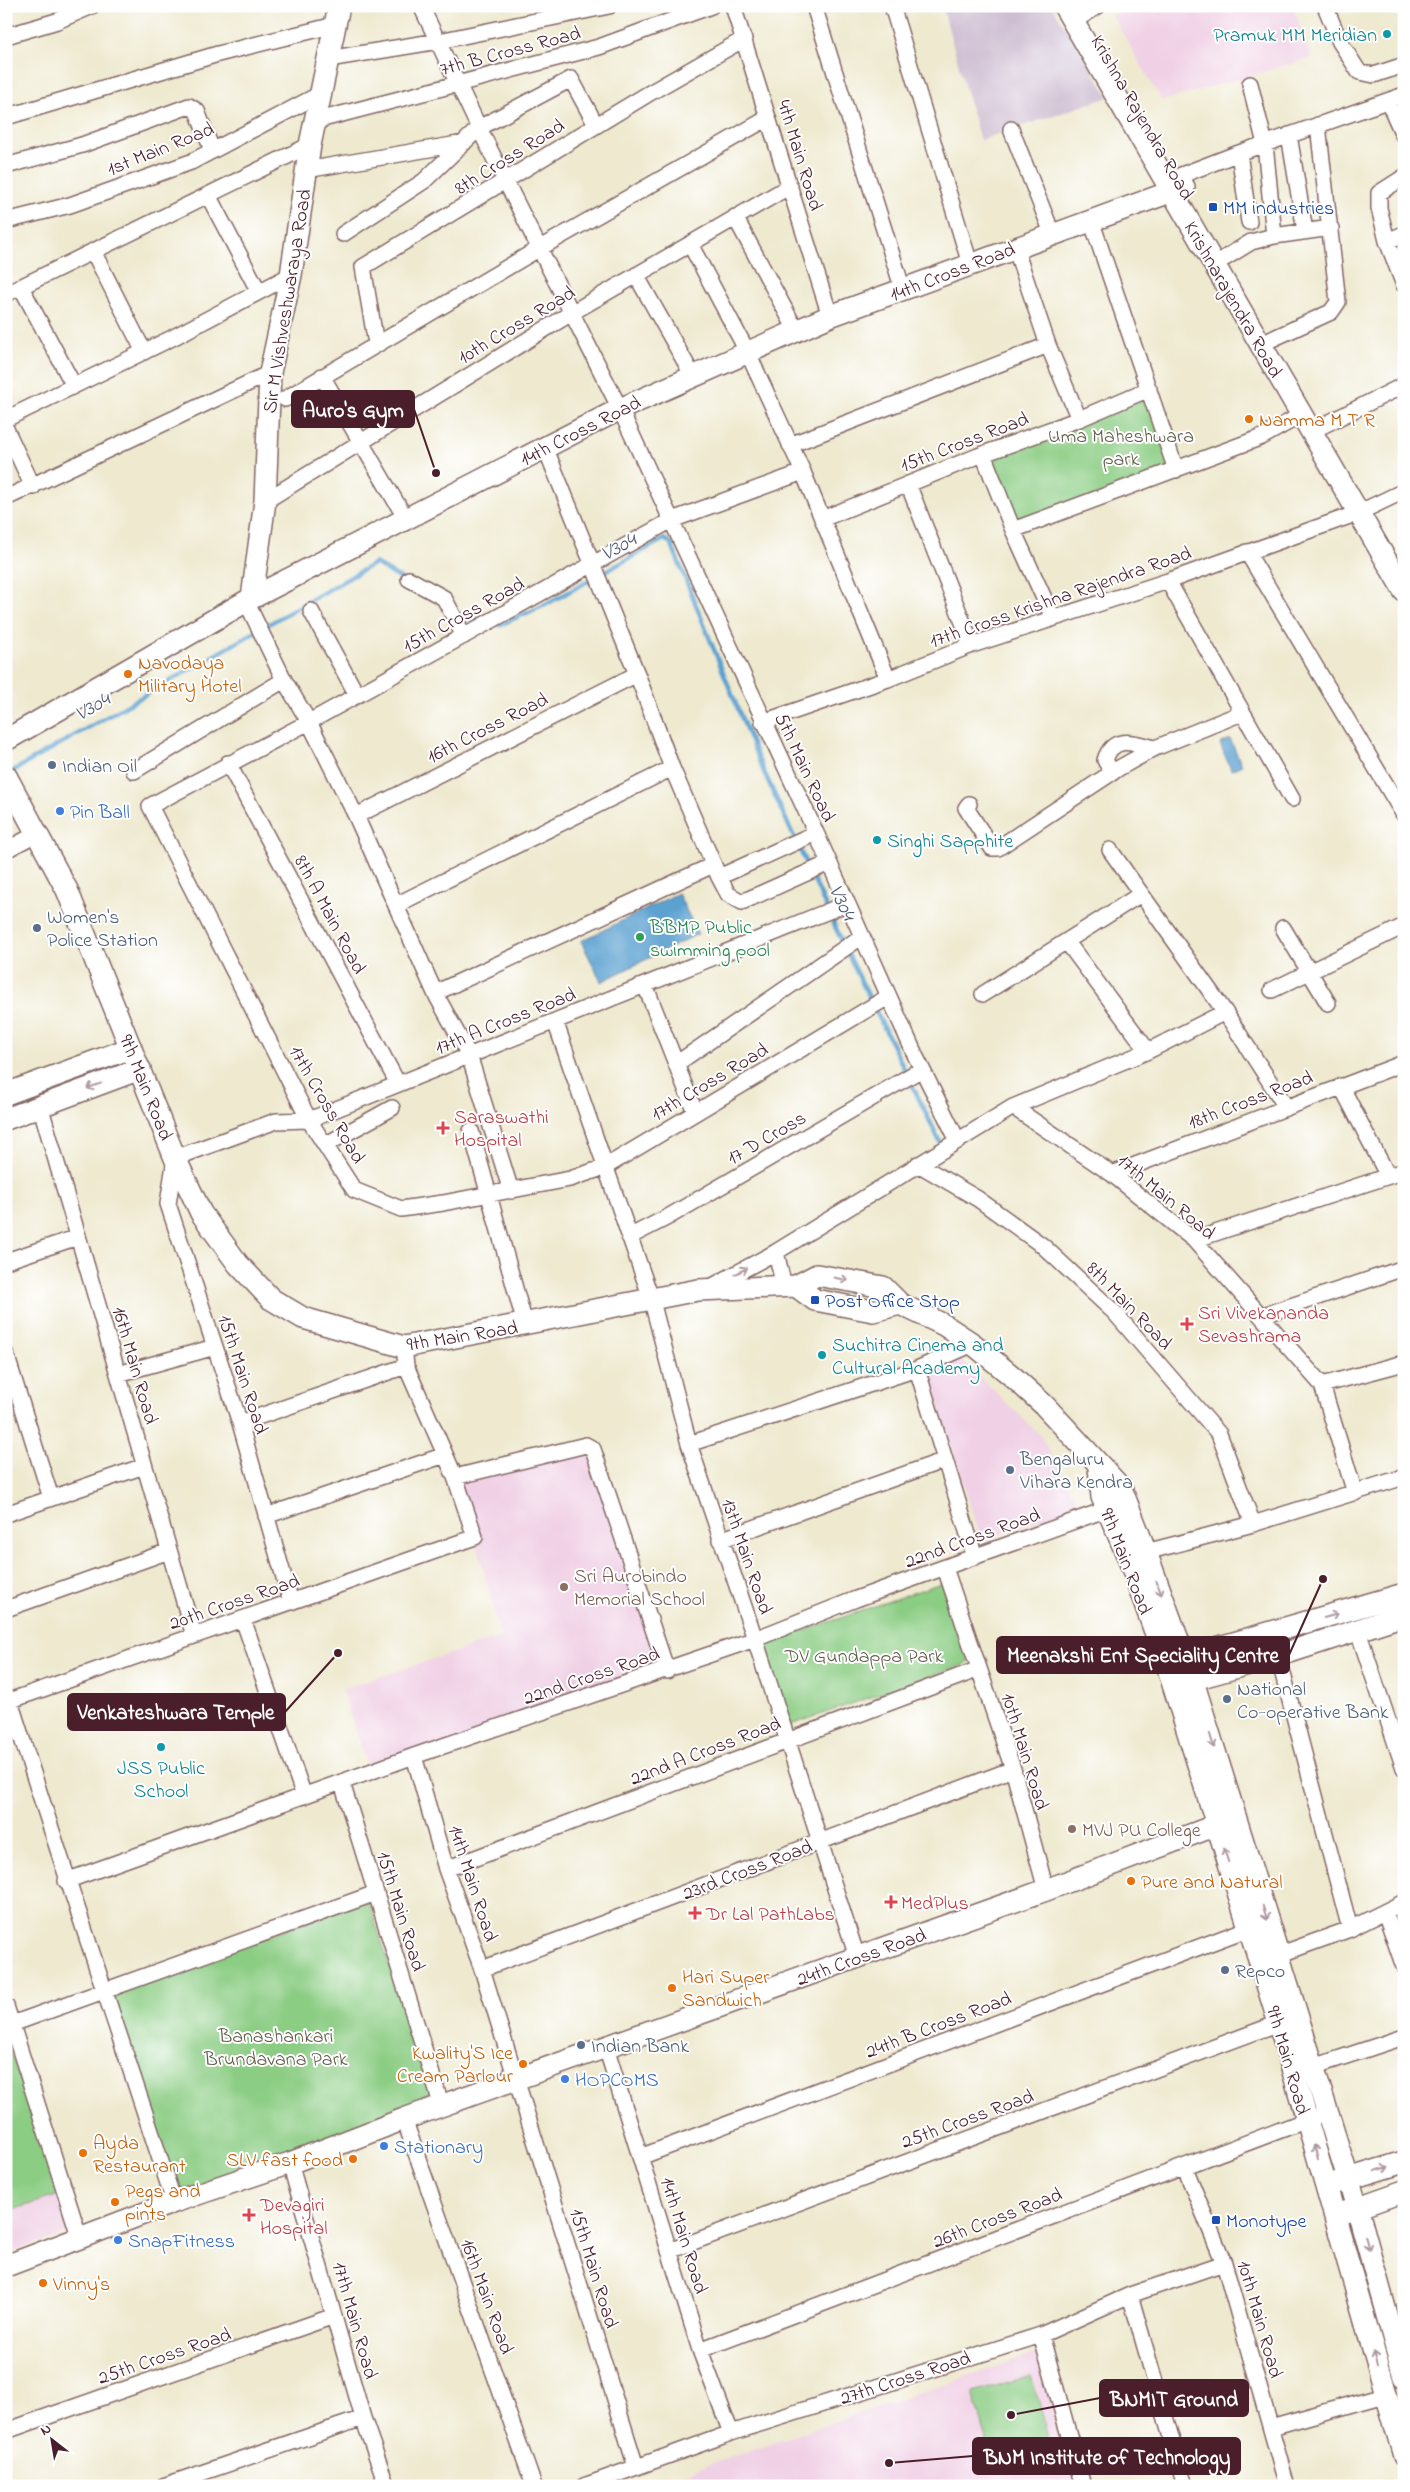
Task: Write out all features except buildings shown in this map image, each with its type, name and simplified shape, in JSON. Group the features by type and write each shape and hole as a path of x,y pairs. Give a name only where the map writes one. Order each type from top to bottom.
{"main road":[{"name":"Krishnarajendra Road","path":"1080,11 1301,416 1364,510 1404,591"},
{"name":"Sir M Vishveshwaraya Road","path":"249,600 265,501 270,374 290,276 310,145 337,16"},
{"name":"14th Cross Road","path":"6,740 249,600 620,409 747,351 830,316 1091,220 1175,184"},
{"name":"Krishna Rajendra Road","path":"1175,184 1225,258 1272,339 1322,426 1364,510 1404,566"},
{"name":"9th Main Road","path":"8,778 67,890 175,1158 201,1213 238,1264 271,1299 303,1318 405,1356 525,1324 705,1290 790,1286 817,1274 883,1287 900,1304 944,1324 973,1344 1044,1405 1099,1468 1102,1496 1117,1505 1146,1552 1175,1660"},
{"path":"6,1094 131,1048"},
{"path":"6,1119 140,1069"},
{"name":"9th Main Road","path":"1117,1505 1128,1557 1175,1660 1236,1818 1357,2207 1396,2323 1404,2377"},
{"path":"1175,1660 1404,1594"},
{"path":"1183,1682 1278,1656 1404,1616"},
{"name":"9th Main Road","path":"1183,1682 1216,1825 1279,2023 1404,2456"},
{"name":"24th Cross Road","path":"6,2266 174,2202 290,2163 404,2119 1046,1890 1236,1818"},
{"path":"1326,2185 1404,2162"},
{"path":"1334,2216 1404,2191"}],"street":[{"path":"6,36 57,21 92,6"},
{"name":"5th Main Road","path":"421,6 479,128 620,409 763,722 816,833 861,937 878,1003 922,1069 958,1141"},
{"path":"328,59 439,41 609,6"},
{"name":"7th B Cross Road","path":"315,121 599,47 711,6"},
{"name":"4th Main Road","path":"733,6 830,316"},
{"path":"814,6 903,290"},
{"path":"892,6 970,264"},
{"path":"1325,6 1340,42 1359,72 1374,75 1404,65"},
{"path":"6,117 218,54 337,16"},
{"name":"8th Cross Road","path":"376,344 363,267 744,39"},
{"path":"558,58 596,126"},
{"path":"343,234 424,181 479,128 570,79"},
{"path":"1250,84 1264,144 1274,236"},
{"name":"1st Main Road","path":"6,221 70,205 190,162 322,93"},
{"path":"1175,184 1239,152 1404,95"},
{"path":"1388,101 1404,136"},
{"path":"6,166 82,145 188,106 197,112 212,150"},
{"path":"285,399 540,248 768,118"},
{"path":"1272,339 1331,312 1338,302 1318,125"},
{"path":"1011,129 1052,234"},
{"path":"1289,135 1305,231"},
{"path":"306,170 464,143"},
{"path":"6,294 310,145"},
{"path":"1239,152 1249,222"},
{"path":"1404,176 1378,193 1379,208 1387,241 1404,285"},
{"name":"10th Cross Road","path":"265,501 573,312 790,186"},
{"path":"208,196 259,292"},
{"path":"735,217 796,330"},
{"path":"1091,220 1176,470"},
{"path":"1225,258 1251,242 1274,236 1331,228"},
{"path":"1387,241 1404,234"},
{"path":"690,244 747,351 803,472 888,679"},
{"path":"1015,247 1048,345 1079,419"},
{"path":"94,252 144,352"},
{"path":"6,419 144,352 290,276"},
{"path":"636,276 693,376"},
{"path":"20,288 74,386"},
{"path":"790,445 1048,345"},
{"path":"6,498 33,487 270,374"},
{"path":"322,376 406,519"},
{"path":"1322,426 1404,385"},
{"name":"15th Cross Road","path":"822,519 983,454 1079,419 1149,389"},
{"path":"1013,530 1262,437 1301,416"},
{"path":"6,429 33,487"},
{"path":"545,447 637,674 672,768 716,871 728,894 742,902 829,863"},
{"path":"983,454 1013,530 1054,618"},
{"name":"15th Cross Road","path":"150,806 228,763 309,722 672,520 803,472"},
{"path":"908,484 972,645"},
{"name":"17th Cross Krishna Rajendra Road","path":"763,722 888,679 972,645 1168,581 1364,510 1404,491"},
{"path":"1247,552 1404,814"},
{"path":"408,579 444,598 464,636"},
{"path":"1168,581 1292,799"},
{"path":"249,600 259,629 284,680 309,722 356,816 435,992 469,1055 511,1191"},
{"path":"311,612 357,695"},
{"name":"16th Cross Road","path":"356,816 637,674"},
{"path":"134,771 284,680"},
{"path":"969,804 966,808 992,848 998,848 1112,773 1155,748 1242,713"},
{"path":"1112,773 1105,760 1108,749 1114,745 1126,742 1155,748"},
{"name":"8th A Main Road","path":"228,763 398,1084"},
{"path":"396,905 672,768"},
{"name":"17th Cross Road","path":"150,806 309,1120 354,1190 401,1209 570,1180 605,1167 878,1003"},
{"path":"6,850 38,833"},
{"path":"435,992 716,871 816,833"},
{"path":"1110,850 1225,1012 1286,1107"},
{"path":"983,994 1141,894"},
{"name":"17th A Cross Road","path":"175,1158 276,1122 309,1120 846,904"},
{"path":"1272,990 1404,926"},
{"path":"1283,928 1328,1003"},
{"path":"676,1064 861,937"},
{"path":"1067,942 1148,1051"},
{"path":"645,985 696,1112"},
{"path":"705,1290 776,1252 1013,1107 1148,1051 1225,1012"},
{"name":"13th Main Road","path":"555,1021 652,1301 689,1444 755,1640 857,1958"},
{"name":"18th Cross Road","path":"1112,1174 1404,1062"},
{"name":"17 D Cross","path":"629,1237 668,1217 922,1069"},
{"path":"1342,1086 1388,1176"},
{"name":"16th Main Road","path":"40,1105 194,1636"},
{"name":"17th Main Road","path":"1013,1107 1112,1174 1194,1240 1322,1385 1355,1493"},
{"path":"325,1145 392,1108"},
{"path":"471,1131 525,1324"},
{"name":"15th Main Road","path":"175,1158 168,1204 240,1423 291,1602"},
{"name":"8th Main Road","path":"918,1164 978,1199 1043,1246 1114,1313 1219,1434 1253,1524"},
{"path":"1194,1240 1404,1171"},
{"path":"6,1261 78,1237"},
{"path":"776,1252 790,1286"},
{"path":"1261,1316 1404,1268"},
{"path":"689,1444 917,1369 973,1344"},
{"path":"118,1374 215,1347"},
{"path":"6,1354 51,1498"},
{"path":"240,1423 405,1356 455,1477 586,1445 593,1449 667,1671"},
{"path":"1322,1385 1404,1363"},
{"path":"917,1369 975,1557"},
{"path":"266,1516 445,1455"},
{"path":"720,1540 945,1460"},
{"path":"6,1514 144,1466"},
{"name":"20th Cross Road","path":"8,1702 475,1536 455,1477"},
{"path":"1146,1552 1253,1524 1404,1477"},
{"name":"22nd Cross Road","path":"66,1880 414,1756 755,1640 856,1599 1117,1505"},
{"path":"6,1609 169,1551"},
{"name":"10th Main Road","path":"945,1568 1013,1769 1046,1890"},
{"path":"243,1619 304,1796"},
{"path":"1358,1631 1404,1768"},
{"path":"1278,1656 1350,1929"},
{"name":"22nd A Cross Road","path":"446,1869 979,1669"},
{"path":"8,1702 66,1880 106,1991 174,2202"},
{"name":"14th Main Road","path":"414,1756 446,1869 482,1969 516,2080"},
{"name":"23rd Cross Road","path":"482,1969 1013,1769"},
{"name":"15th Main Road","path":"342,1783 442,2107"},
{"path":"12,2024 376,1893"},
{"path":"1278,1956 1350,1929 1404,1902"},
{"path":"1385,1912 1404,1967"},
{"name":"24th B Cross Road","path":"640,2157 1250,1928"},
{"path":"6,2006 80,2239"},
{"name":"25th Cross Road","path":"669,2251 1279,2023"},
{"path":"1313,2067 1404,2038"},
{"name":"14th Main Road","path":"606,2047 700,2350 731,2432"},
{"name":"15th Main Road","path":"516,2080 636,2467"},
{"name":"26th Cross Road","path":"700,2350 1185,2168 1307,2119 1328,2113"},
{"name":"16th Main Road","path":"404,2119 534,2486"},
{"name":"17th Main Road","path":"290,2163 363,2418 388,2486"},
{"name":"10th Main Road","path":"1185,2168 1224,2263 1287,2486"},
{"name":"27th Cross Road","path":"584,2486 731,2432 1041,2334 1130,2295 1224,2263"},
{"path":"1130,2295 1185,2486"},
{"name":"25th Cross Road","path":"6,2431 334,2316"},
{"path":"1041,2334 1080,2485"},
{"path":"1270,2426 1385,2395"},
{"path":"163,2486 363,2418"}],"shaded area":[{"path":"942,6 1052,6 1109,97 980,140"},
{"path":"1126,6 1293,6 1311,58 1162,101 1112,15"},
{"name":"Bengaluru Vihara Kendra","path":"959,1357 1040,1435 1080,1505 982,1542 928,1372"},
{"name":"Sri Aurobindo Memorial School","path":"586,1445 667,1671 370,1776 342,1689 501,1637 475,1537 455,1477"},
{"path":"59,2195 71,2232 6,2254 6,2212"},
{"path":"1037,2353 1074,2479 1050,2486 647,2486"}],"green space":[{"name":"Uma Maheshwara park","path":"1151,392 1176,470 1013,530 983,454"},
{"name":"DV Gundappa Park","path":"941,1583 969,1663 788,1726 760,1646"},
{"name":"Banashankari Brundavana Park","path":"368,1901 437,2105 176,2194 107,1991"},
{"path":"6,2038 59,2195 6,2212"},
{"path":"1031,2375 1049,2436 991,2454 973,2393"}],"water":[{"path":"1230,739 1242,765 1231,770 1220,744"},
{"name":"BBMP Public swimming pool","path":"678,893 698,934 601,982 581,941"}],"waterway":[{"name":"V304","path":"494,624 500,625 547,604 664,539 671,543 759,761 845,948 940,1142"},
{"name":"V304","path":"11,772 375,563 405,581"},
{"name":"V304","path":"459,614 466,619 482,621"}],"place":[{"name":"Pramuk MM Meridian","path":"1387,34"},
{"name":"MM industries","path":"1213,207"},
{"name":"Namma M T R","path":"1249,419"},
{"name":"Auro's Gym","path":"436,473"},
{"name":"Navodaya Military Hotel","path":"128,674"},
{"name":"Indian Oil","path":"52,765"},
{"name":"Pin Ball","path":"60,811"},
{"name":"Singhi Sapphite","path":"877,840"},
{"name":"Women's Police Station","path":"37,928"},
{"name":"BBMP Public swimming pool","path":"640,937"},
{"name":"Saraswathi Hospital","path":"443,1128"},
{"name":"Post Office Stop","path":"815,1300"},
{"name":"Sri Vivekananda Sevashrama","path":"1187,1324"},
{"name":"Suchitra Cinema and Cultural Academy","path":"822,1355"},
{"name":"Bengaluru Vihara Kendra","path":"1010,1470"},
{"name":"Meenakshi Ent Speciality Centre","path":"1323,1579"},
{"name":"Sri Aurobindo Memorial School","path":"564,1587"},
{"name":"Venkateshwara Temple","path":"338,1653"},
{"name":"National Co-operative Bank","path":"1227,1699"},
{"name":"JSS Public School","path":"161,1747"},
{"name":"MVJ PU College","path":"1072,1829"},
{"name":"Pure and Natural","path":"1131,1881"},
{"name":"MedPlus","path":"891,1902"},
{"name":"Dr Lal PathLabs","path":"695,1913"},
{"name":"Repco","path":"1225,1970"},
{"name":"Hari Super Sandwich","path":"672,1988"},
{"name":"Indian Bank","path":"581,2045"},
{"name":"Kwality'S Ice Cream Parlour","path":"523,2064"},
{"name":"HOPCOMS","path":"565,2079"},
{"name":"Stationary","path":"384,2146"},
{"name":"Ayda Restaurant","path":"83,2153"},
{"name":"SLV fast food","path":"353,2159"},
{"name":"Pegs and pints","path":"115,2202"},
{"name":"Devagiri Hospital","path":"249,2215"},
{"name":"Monotype","path":"1216,2220"},
{"name":"SnapFitness","path":"118,2240"},
{"name":"Vinny's","path":"43,2283"},
{"name":"BNMIT Ground","path":"1011,2415"},
{"name":"BNM Institute of Technology","path":"889,2463"}]}
